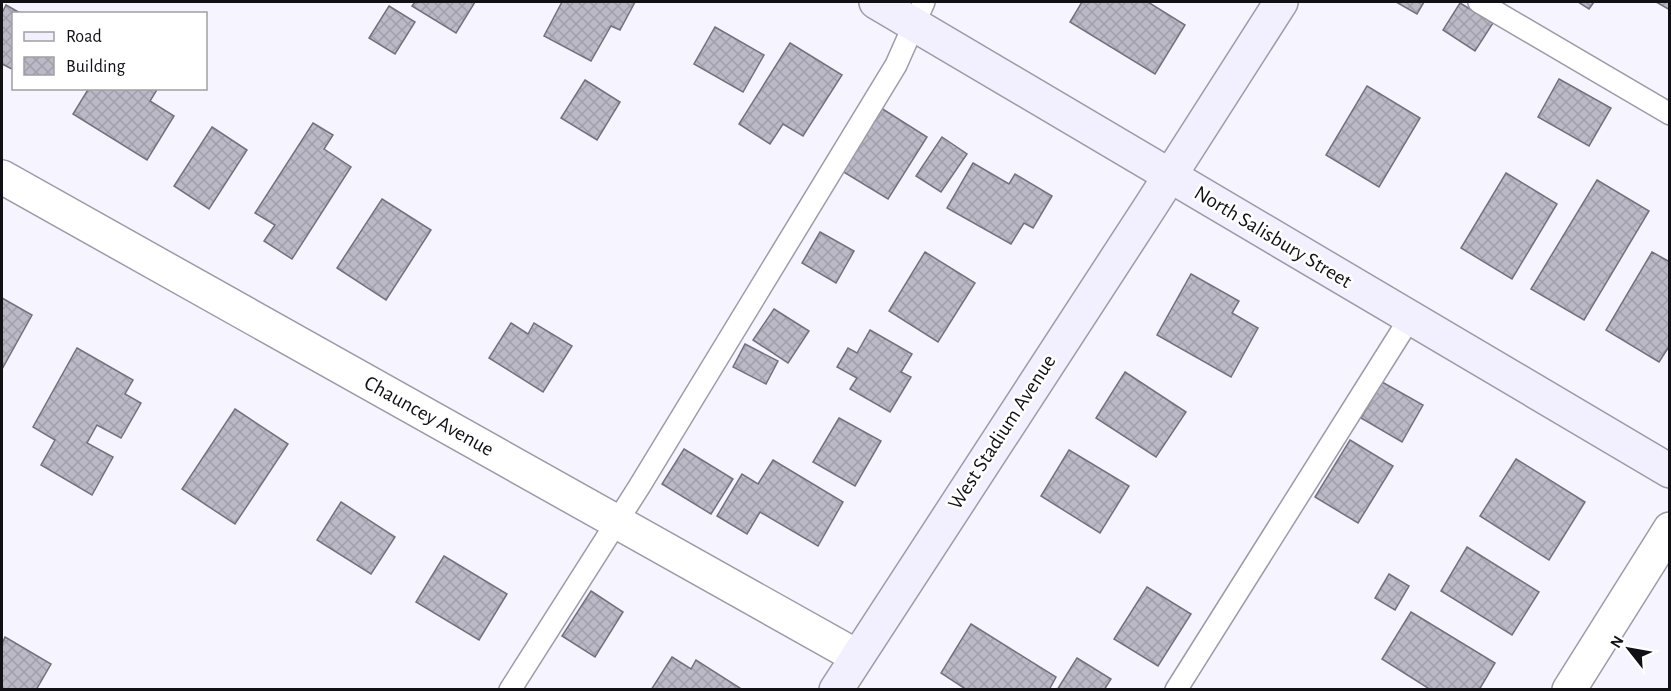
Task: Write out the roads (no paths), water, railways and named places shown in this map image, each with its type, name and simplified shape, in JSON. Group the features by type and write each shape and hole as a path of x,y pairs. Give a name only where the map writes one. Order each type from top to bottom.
{"street":[{"name":"North Salisbury Street","path":"876,2 919,12 1170,176 1670,471"},
{"name":"West Stadium Avenue","path":"836,690 1281,2"},
{"name":"Chauncey Avenue","path":"2,177 856,656"},
{"path":"1569,690 1670,529"}],"lane":[{"path":"1479,2 1670,114"},
{"path":"510,690 618,522 896,65 919,12"},
{"path":"1176,690 1410,318"}]}
